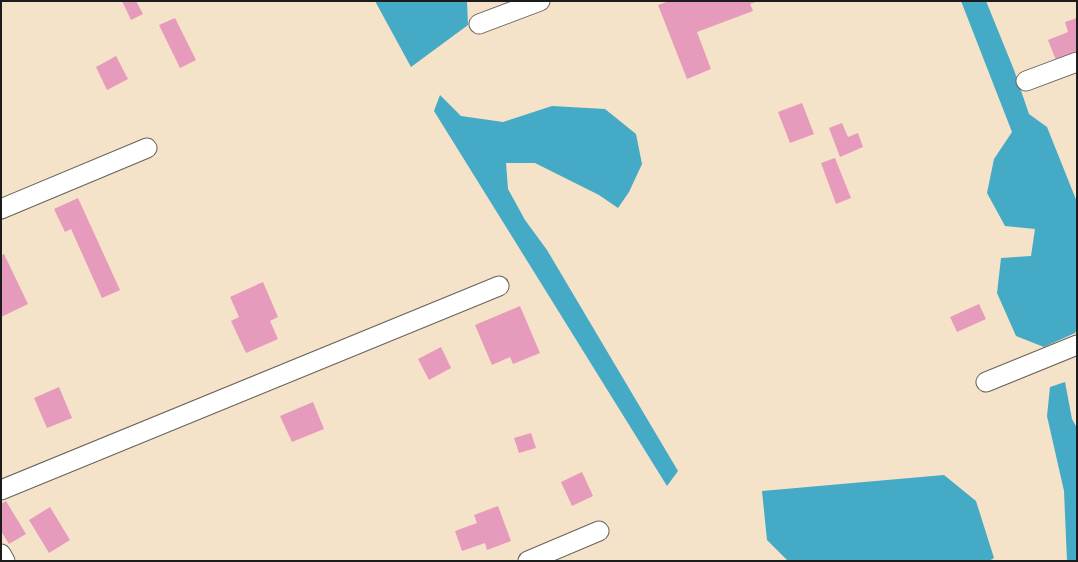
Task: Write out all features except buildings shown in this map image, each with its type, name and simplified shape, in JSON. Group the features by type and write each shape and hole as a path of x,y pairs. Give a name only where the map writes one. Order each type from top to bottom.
{"street":[{"path":"480,24 540,1"},
{"path":"1026,81 1077,62"},
{"path":"1,209 147,148"},
{"path":"1,490 499,286"},
{"path":"986,382 1077,345"},
{"path":"528,561 599,531"},
{"path":"1,554 6,561"}],"water":[{"path":"375,1 467,1 468,25 411,67"},
{"path":"961,1 986,1 1014,70 1029,114 1047,127 1077,202 1077,329 1075,333 1044,347 1016,336 997,293 1001,258 1031,256 1035,229 1005,226 987,193 994,159 1012,132"},
{"path":"440,95 461,116 503,122 552,106 605,109 636,134 642,164 629,192 618,208 599,195 535,163 506,163 508,189 525,220 547,250 678,471 667,486 434,111"},
{"path":"1065,382 1072,419 1077,428 1077,561 1067,561 1064,491 1047,416 1050,387"},
{"path":"944,475 976,501 994,558 989,561 788,561 767,540 762,491"}]}
